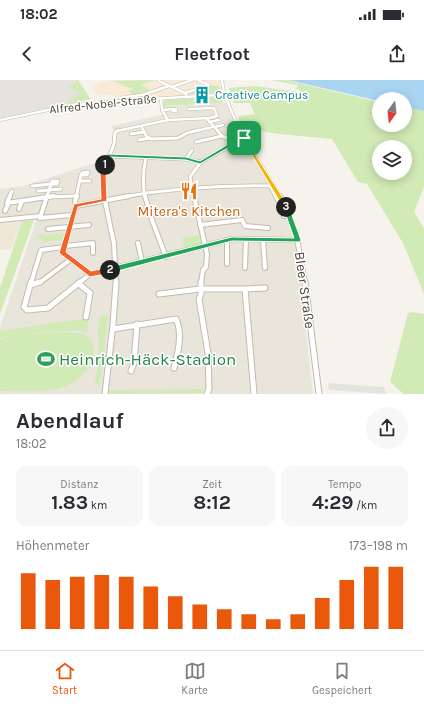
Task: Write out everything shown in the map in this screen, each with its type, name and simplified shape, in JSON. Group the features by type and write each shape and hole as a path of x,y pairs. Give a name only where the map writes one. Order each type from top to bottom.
{"street":[{"path":"125,99 192,80"},
{"path":"158,81 171,86 186,96 209,85 198,80"},
{"name":"Bleer Straße","path":"222,80 224,95 236,125 291,218 298,240 305,277 319,394"},
{"name":"Alfred-Nobel-Straße","path":"0,120 71,105 125,99 161,99 186,96 224,95"},
{"path":"161,99 162,110 168,120"},
{"path":"105,394 116,299 113,237 104,201 103,174 108,156 115,144 116,132 168,120 217,116 214,108 189,109"},
{"path":"162,110 172,109"},
{"path":"206,118 222,136 230,139"},
{"path":"209,122 219,120"},
{"path":"139,140 149,138 178,138 187,133 224,125"},
{"path":"141,126 149,138"},
{"path":"130,134 144,132"},
{"path":"197,143 222,136"},
{"path":"207,394 209,389 208,353 200,299 200,289 203,270 206,267 207,254 190,177 200,162 243,139"},
{"path":"186,159 192,150"},
{"path":"108,156 186,159 200,162"},
{"path":"146,157 142,172 145,193 166,257"},
{"path":"81,175 75,201 76,206 72,215 71,226 69,228 64,247 64,255 90,274"},
{"path":"79,182 90,180"},
{"path":"32,186 51,184 40,217"},
{"path":"76,206 145,193 226,184 273,186"},
{"name":"Bleer Straße","path":"273,186 285,214 284,216"},
{"path":"38,191 61,189"},
{"path":"5,211 10,201 12,191"},
{"path":"10,201 22,201 47,197 77,196"},
{"path":"19,209 22,201"},
{"path":"0,220 72,215"},
{"path":"200,225 242,220 245,226 268,228"},
{"path":"48,229 89,225"},
{"path":"245,268 246,239"},
{"path":"93,250 86,246 87,244 41,250 24,306 27,310 48,308 90,274 166,257 227,240 298,240"},
{"path":"227,240 227,264"},
{"path":"263,240 265,268"},
{"path":"138,243 142,262"},
{"path":"30,285 39,283 70,260"},
{"path":"79,284 90,293 86,317"},
{"path":"159,294 200,289 265,288"},
{"path":"245,289 254,394"},
{"path":"113,329 172,318 176,319 178,322 177,358 174,368"},
{"path":"131,371 134,364 137,324"}],"shaded area":[{"path":"0,80 78,80 91,99 0,118"},
{"name":"Creative Campus","path":"111,80 219,80 222,92 217,95 184,95 121,100 110,94 98,96 91,86"},
{"path":"68,91 81,92 67,102 58,101 53,104 49,103"},
{"path":"225,103 242,137 287,209 296,240 313,394 0,394 0,327 38,215 0,218 0,189 23,186 101,161 108,161 118,138 111,126 166,114 163,106"},
{"path":"237,126 242,137 231,138 228,135 223,135 217,130"},
{"path":"22,221 11,249 0,250 0,223"},
{"path":"328,383 384,387 386,394 329,390"}],"green space":[{"path":"78,80 90,99 50,107 67,102 81,92 68,88"},
{"path":"155,80 143,84 142,86 151,90 135,95 128,91 133,89 112,81"},
{"path":"271,80 285,80 372,100 372,132 412,132 412,108 424,111 424,187 414,212 424,228 424,294 403,243 367,184 358,182 332,139 270,133 241,125 238,116 255,114 250,103 234,103 229,88 254,86 300,92 300,90 296,89 298,85"},
{"path":"211,85 220,87 220,93 188,94"},
{"path":"222,98 223,103 163,106 164,100"},
{"path":"34,220 0,314 0,288 22,221"},
{"path":"66,229 65,244 62,244 63,239 41,243 42,239 30,240 36,238 37,235 45,234 44,237 65,233"},
{"path":"201,235 203,245 186,250 182,238"},
{"path":"413,312 424,314 424,394 404,394 390,382 408,313"},
{"path":"108,315 99,386 97,385 95,379 99,361 98,328 100,316"},
{"name":"Heinrich-Häck-Stadion","path":"87,318 88,328 86,333 77,330 12,335 67,332 83,334 93,343 94,351 87,370 80,377 68,385 58,389 0,391 0,340 10,335 0,338 0,331"},
{"path":"203,389 203,393 109,394 109,390"}],"water":[{"path":"288,80 424,80 424,111 412,108 412,92 372,92 372,99"}],"place":[{"name":"Creative Campus","path":"202,95"},
{"name":"Mitera's Kitchen","path":"189,191"},
{"name":"Heinrich-Häck-Stadion","path":"46,359"}],"route":[{"path":"244,138 286,208 298,240 232,239 162,258 90,274 64,255 64,247 72,222 72,215 76,206 104,201 103,174 108,156 186,159 200,162 244,138"}]}
